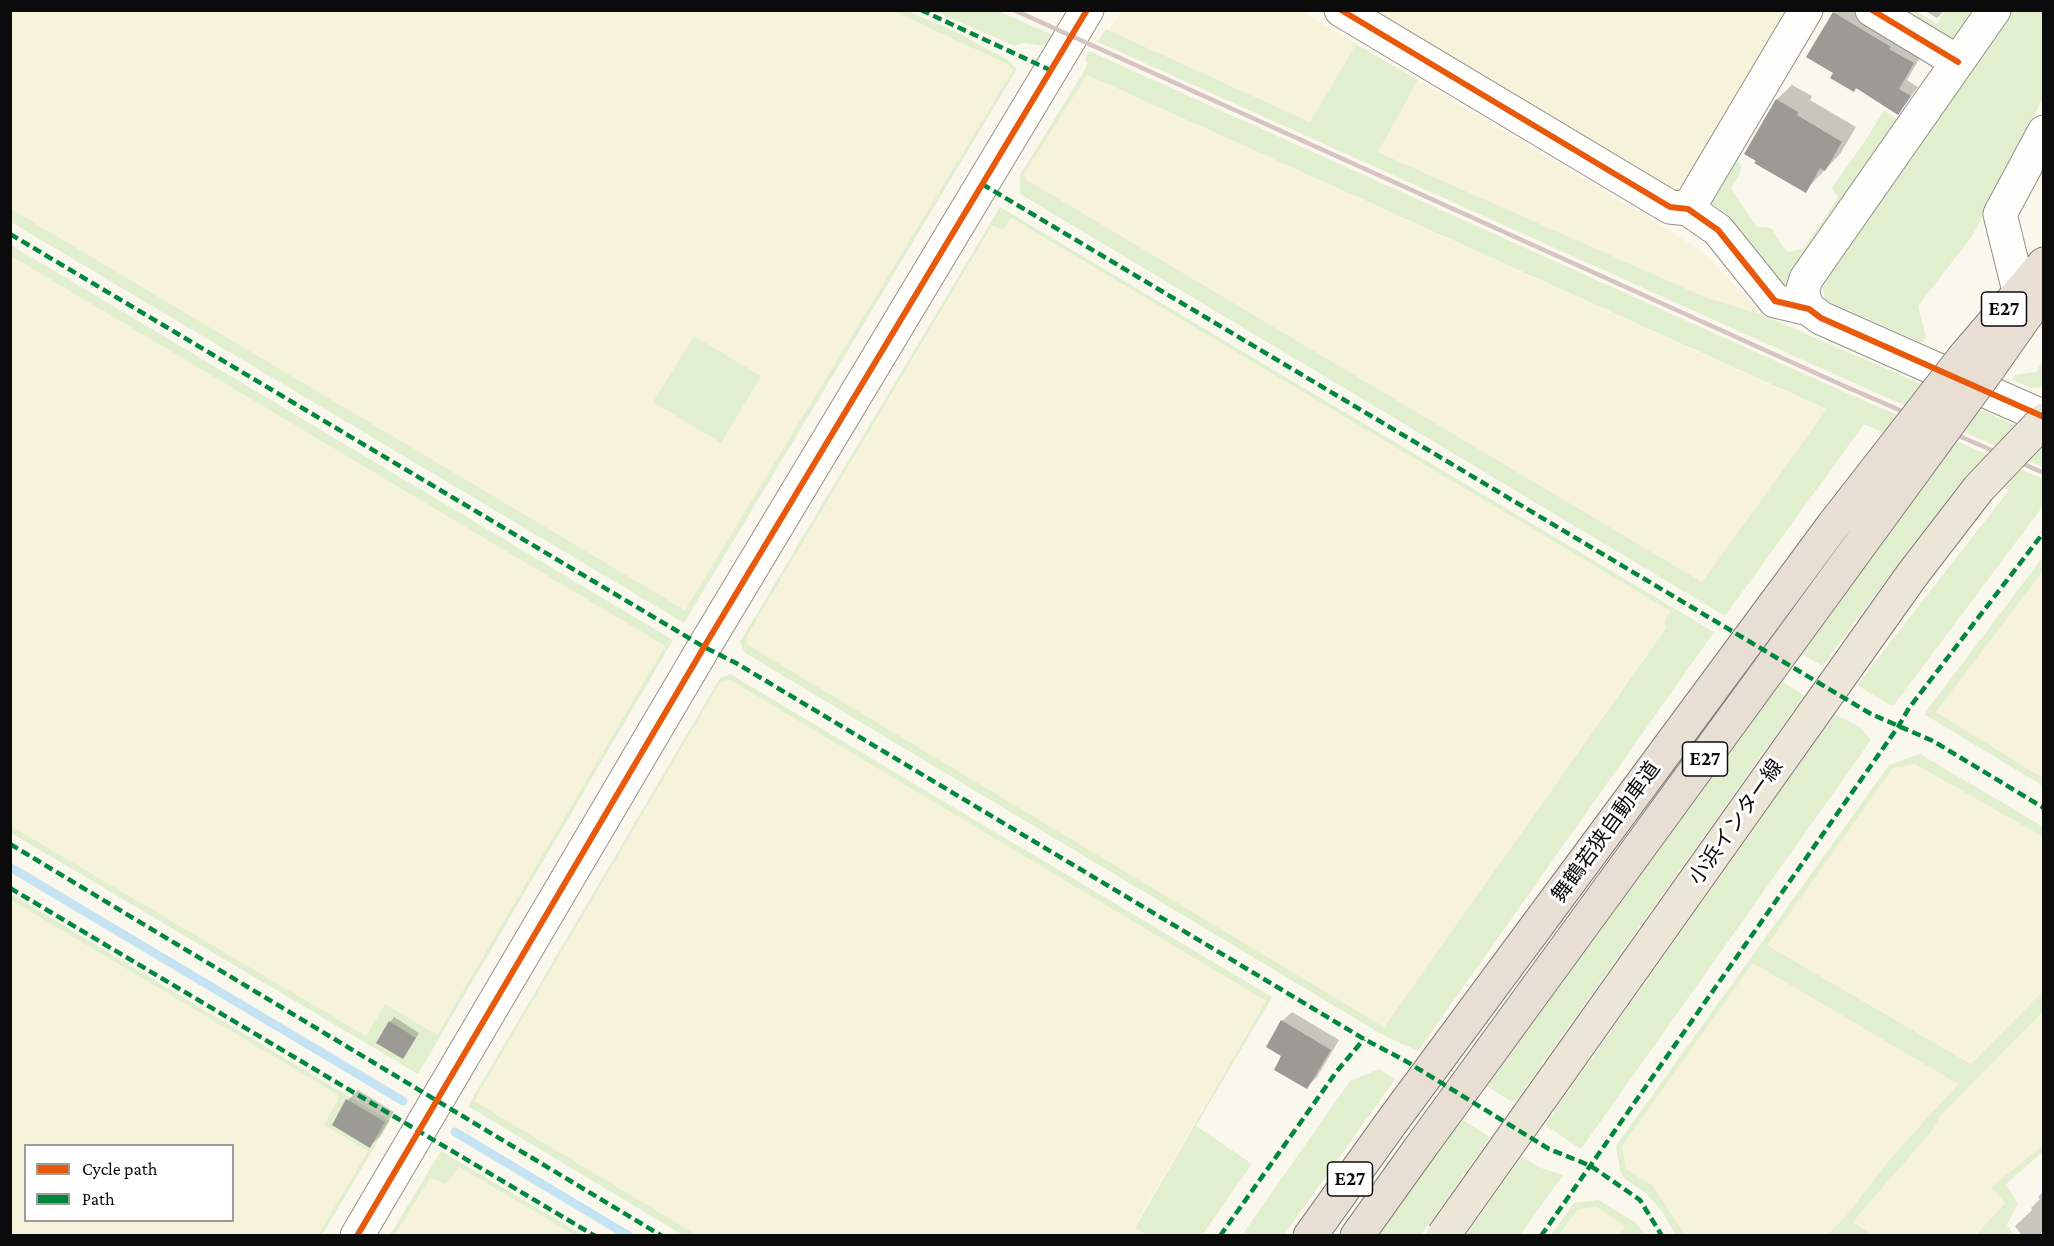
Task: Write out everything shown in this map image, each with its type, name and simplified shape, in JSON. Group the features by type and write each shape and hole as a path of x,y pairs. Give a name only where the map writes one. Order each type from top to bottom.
{"highway":[{"name":"舞鶴若狭自動車道","path":"1310,1236 1799,571 2036,295 2043,264"},
{"name":"舞鶴若狭自動車道","path":"1357,1236 1977,362"}],"main road":[{"name":"小浜インター線","path":"1443,1236 1912,575 1979,488 2043,418"}],"street":[{"path":"357,1236 704,647 1087,10"},
{"path":"1341,10 1670,207 1688,209 1718,230 1775,302 1809,309 1821,318 2043,418"},
{"path":"1688,209 1806,10"},
{"path":"1872,10 1958,62"},
{"path":"1809,309 1804,299 1803,289 1806,279 1994,10"},
{"path":"2036,295 2000,214 2043,132"}],"shaded area":[{"path":"11,11 893,11 1005,63 1013,70 685,610 11,209"},
{"path":"1121,11 1300,11 1356,44 1310,122 1109,30"},
{"path":"1362,11 1791,11 1678,199"},
{"path":"1086,75 1826,410 1702,582 1027,180 1024,174"},
{"path":"1418,80 1701,251 1765,316 1705,297 1377,151"},
{"path":"1010,218 1670,611 1665,620 1666,627 1384,1027 748,646 746,639 993,226 1003,229"},
{"path":"11,256 665,646 437,1035 367,1037 11,826"},
{"path":"2043,571 2043,778 1936,712"},
{"path":"730,680 1266,1001 1144,1209 1135,1228 1148,1235 697,1235 474,1101 721,681"},
{"path":"1915,764 2043,837 2043,991 1972,1064 1766,944 1893,768"},
{"path":"11,900 341,1096 368,1151 318,1235 11,1236"},
{"path":"1753,963 1958,1084 1890,1159 1845,1217 1827,1235 1685,1235 1653,1186 1626,1169 1622,1146"},
{"path":"2043,1012 2043,1149 2042,1147 1992,1187 2005,1203 1976,1235 1872,1235 1853,1222 1935,1127 1940,1116"},
{"path":"458,1167 574,1235 395,1236 430,1178"},
{"path":"1596,1207 1626,1226 1620,1235 1559,1236 1578,1209"}],"green space":[{"path":"893,11 908,11 956,32 1008,60 1017,69 684,623 11,222 11,209 685,610 1013,70 1005,63"},
{"path":"934,11 998,11 1055,36 1049,46 1022,43 1015,46"},
{"path":"1902,11 1916,11 1937,24 1945,11 1981,11 1957,46"},
{"path":"2006,11 2043,11 2043,98 1973,235 1918,306 1926,337 1922,343 1825,300 1820,276"},
{"path":"1106,29 1310,122 1356,44 1418,80 1378,152 1705,297 1765,316 2043,437 2043,467 1098,42"},
{"path":"1089,51 1840,390 2043,479 2043,506 1894,705 1888,704 1857,685 2009,490 1968,473 1823,666 1796,651 1937,458 1864,424 1725,616 1020,194 1020,175 1086,68 1085,59","holes":["1087,75 1826,409 1702,582 1027,180 1024,174"]},
{"path":"1884,110 1903,124 1784,289 1730,216 1710,202 1734,159 1741,164 1740,174 1731,188 1757,227 1771,228 1787,252 1803,249 1838,198 1832,188"},
{"path":"1000,207 1714,632 1418,1051 1383,1035 745,653 740,642","holes":["1011,218 1670,611 1665,620 1666,628 1384,1027 748,645 746,638 992,226 1003,229"]},
{"path":"11,245 673,640 418,1074 11,833 11,826 366,1036 385,1004 437,1035 665,646 11,256"},
{"path":"694,336 761,376 721,443 653,402"},
{"path":"2043,361 2043,387 2032,388 2012,380 2015,375 2036,372"},
{"path":"2043,557 2043,571 1936,712 2043,778 2043,786 1924,714"},
{"path":"730,674 1272,997 1196,1126 1252,1164 1202,1235 1148,1235 1135,1228 1266,1001 730,680 721,681 474,1101 697,1235 683,1235 468,1106 720,678"},
{"path":"1776,678 1804,695 1514,1103 1483,1084"},
{"path":"1835,714 1861,728 1871,740 1581,1149 1545,1125"},
{"path":"1920,754 2042,826 2043,837 1915,764 1893,768 1767,945 1971,1064 2043,991 2043,1012 1940,1116 1935,1127 1853,1222 1872,1235 1827,1235 1845,1217 1890,1159 1958,1084 1753,963 1622,1146 1626,1169 1653,1186 1685,1235 1676,1235 1663,1213 1646,1193 1624,1178 1620,1170 1616,1146 1889,765"},
{"path":"11,894 390,1121 322,1235 318,1235 368,1151 324,1125 340,1096 11,900"},
{"path":"1380,1069 1395,1079 1284,1235 1242,1235 1350,1081"},
{"path":"1459,1118 1490,1137 1421,1235 1374,1236"},
{"path":"2041,1147 2043,1156 2041,1153 2006,1184 2018,1204 2007,1225 2014,1235 1976,1235 2005,1203 1991,1187"},
{"path":"441,1151 583,1235 574,1235 459,1167 446,1184 430,1178 395,1235 390,1235"},
{"path":"1522,1157 1541,1168 1563,1175 1520,1235 1466,1235"},
{"path":"1598,1200 1635,1222 1646,1235 1620,1235 1625,1226 1596,1207 1578,1209 1559,1235 1551,1235 1574,1203"}],"building":[{"path":"1833,12 1914,63 1899,89 1911,96 1898,115 1856,88 1854,92 1830,78 1833,73 1806,57"},
{"path":"1776,99 1798,112 1797,115 1842,142 1825,171 1820,168 1806,193 1754,163 1756,161 1744,154"},
{"path":"1281,1020 1331,1050 1307,1089 1274,1070 1281,1056 1266,1047"},
{"path":"389,1021 416,1038 403,1059 376,1043"},
{"path":"346,1099 385,1122 370,1148 332,1125"}],"waterway":[{"path":"10,867 403,1101"},
{"path":"455,1132 629,1236"}],"railway":[{"path":"1014,10 1842,385 2044,473"}],"marked path":[{"path":"921,10 1050,70"},
{"path":"982,184 1871,714 1933,741 2044,808"},
{"path":"10,234 704,647 736,663 1364,1039 1404,1060 1549,1149 1591,1166 1640,1200 1662,1236"},
{"path":"1541,1236 1898,727 1909,708 2044,532"},
{"path":"10,844 662,1236"},
{"path":"10,888 595,1236"},
{"path":"1220,1236 1337,1071 1364,1039"}],"cycle path":[{"path":"357,1236 704,647 1087,10"},
{"path":"1341,10 1670,207 1688,209 1718,230 1775,301 1809,309 1821,318 2044,417"},
{"path":"1872,10 1958,62"}]}
